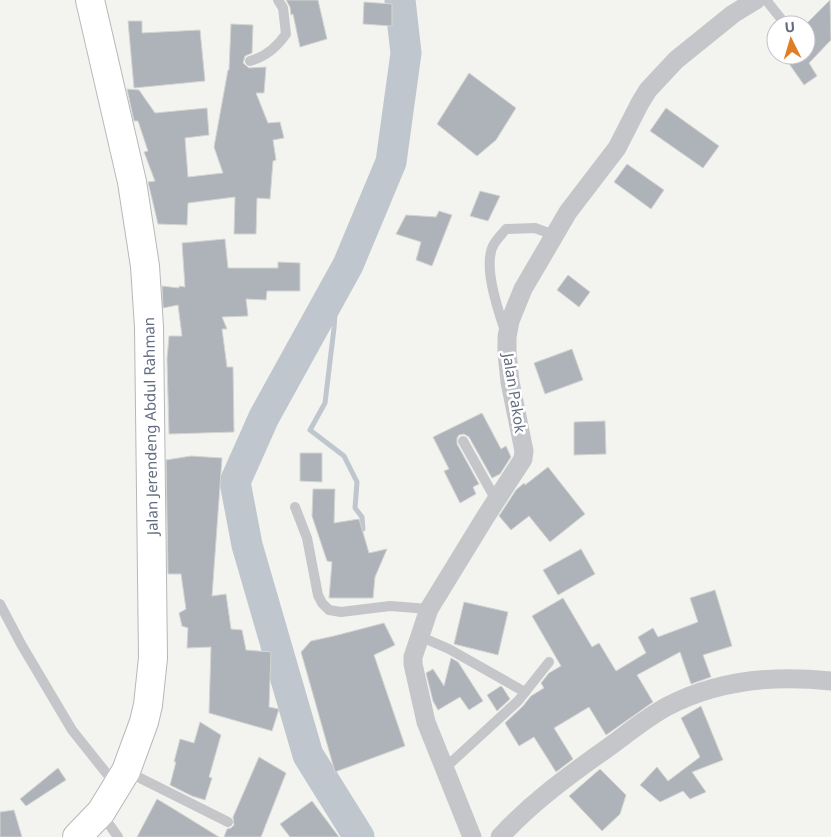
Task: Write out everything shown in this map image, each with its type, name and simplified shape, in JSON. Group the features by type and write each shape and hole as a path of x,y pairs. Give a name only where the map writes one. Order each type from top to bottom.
{"highway":[{"name":"Jalan Jerendeng Abdul Rahman","path":"77,837 101,812 122,779 146,714 153,658 149,327 144,248 132,182 90,0"}],"street":[{"name":"Jalan Pakok","path":"472,837 426,722 413,664 414,652 419,636 433,602 496,500 522,463 524,455 510,382 507,337 510,321 523,288 568,212 614,154 640,103 660,75 733,14 756,0"},
{"path":"500,837 531,806 588,762 666,707 691,695 718,687 751,681 802,678 831,681"}],"lane":[{"path":"250,61 259,58 278,45 286,34 283,8 278,0"},
{"path":"766,0 778,15"},
{"path":"507,337 491,282 489,263 493,245 506,229 534,228 554,235"},
{"path":"463,441 496,500"},
{"path":"295,507 307,538 318,595 322,603 329,610 341,612 433,602"},
{"path":"0,604 21,644 72,730 122,779 228,822"},
{"path":"419,636 449,649 526,692"},
{"path":"445,768 526,692 549,662"},
{"path":"101,812 118,837"}],"building":[{"path":"286,0 318,0 327,39 300,47 293,14 291,15 290,7"},
{"path":"830,0 831,40 816,56 816,15"},
{"path":"364,2 392,4 392,26 363,24"},
{"path":"128,21 142,21 142,33 200,30 205,81 134,88"},
{"path":"231,24 253,25 252,53 245,56 243,63 249,68 266,67 264,93 256,93 268,123 280,122 284,138 273,140 276,160 273,161 270,199 257,198 256,234 234,234 235,197 188,203 187,225 158,224 148,182 155,181 144,152 148,151 138,121 134,121 127,89 139,90 155,113 207,108 209,135 185,138 188,177 223,173 214,147 229,70"},
{"path":"790,65 810,65 817,76 804,85"},
{"path":"469,73 516,108 496,140 477,156 437,124"},
{"path":"666,108 719,146 703,168 650,131"},
{"path":"627,164 664,190 651,209 614,182"},
{"path":"480,191 500,196 488,221 470,216"},
{"path":"439,211 452,215 432,266 416,260 421,242 396,234 406,215 436,217"},
{"path":"225,239 228,268 278,268 278,262 300,263 300,291 267,291 266,300 246,299 248,316 222,317 227,329 222,329 227,367 233,367 234,432 169,434 167,359 169,336 182,336 178,305 163,308 162,286 185,287 182,243"},
{"path":"568,275 590,292 579,307 557,290"},
{"path":"572,349 583,380 545,394 534,363"},
{"path":"482,413 501,449 506,446 511,457 500,474 492,478 469,437 464,434 459,435 457,444 479,484 473,487 476,494 460,503 444,471 449,469 433,437"},
{"path":"605,421 606,454 574,455 574,422"},
{"path":"300,453 322,453 322,482 300,481"},
{"path":"191,456 222,458 212,596 226,594 231,629 242,630 246,650 271,652 269,707 279,709 272,731 209,713 211,647 187,648 188,628 182,626 179,613 186,609 181,574 168,574 166,460"},
{"path":"548,467 585,514 550,542 529,516 511,530 499,516 516,490"},
{"path":"313,489 335,489 334,523 359,519 369,553 387,549 375,577 373,598 329,598 332,562 327,561 312,516"},
{"path":"581,549 595,574 558,595 543,570"},
{"path":"715,590 732,646 703,655 711,677 691,684 680,652 637,675 653,702 606,735 589,707 554,728 573,759 556,772 534,737 519,746 505,723 531,696 544,688 541,683 549,673 561,666 532,616 563,598 592,647 599,643 616,671 646,653 638,637 653,628 658,637 698,622 690,598"},
{"path":"464,602 508,612 498,655 454,644"},
{"path":"384,623 395,645 374,655 405,746 335,772 301,652 311,641"},
{"path":"451,658 458,662 483,701 469,710 460,697 438,710 433,701 426,673 433,669 444,686"},
{"path":"501,686 510,699 497,711 487,695"},
{"path":"701,706 723,760 692,772 706,792 690,799 683,791 660,802 640,785 657,767 668,781 700,757 681,718"},
{"path":"200,722 221,735 209,777 212,778 205,800 170,785 180,739 194,743"},
{"path":"259,757 286,773 261,837 224,837 227,829 234,825 233,817"},
{"path":"58,768 66,780 26,806 20,799"},
{"path":"600,769 626,795 620,814 602,831 569,796"},
{"path":"157,799 172,808 219,837 137,837"},
{"path":"312,801 339,837 290,837 280,824"},
{"path":"14,810 22,837 0,837 0,812"}],"waterway":[{"path":"359,837 308,755 247,545 235,482 264,417 348,265 391,162 406,53 400,0"},
{"path":"337,285 325,403 310,430 344,456 357,482 355,508 362,517 363,529"}]}
